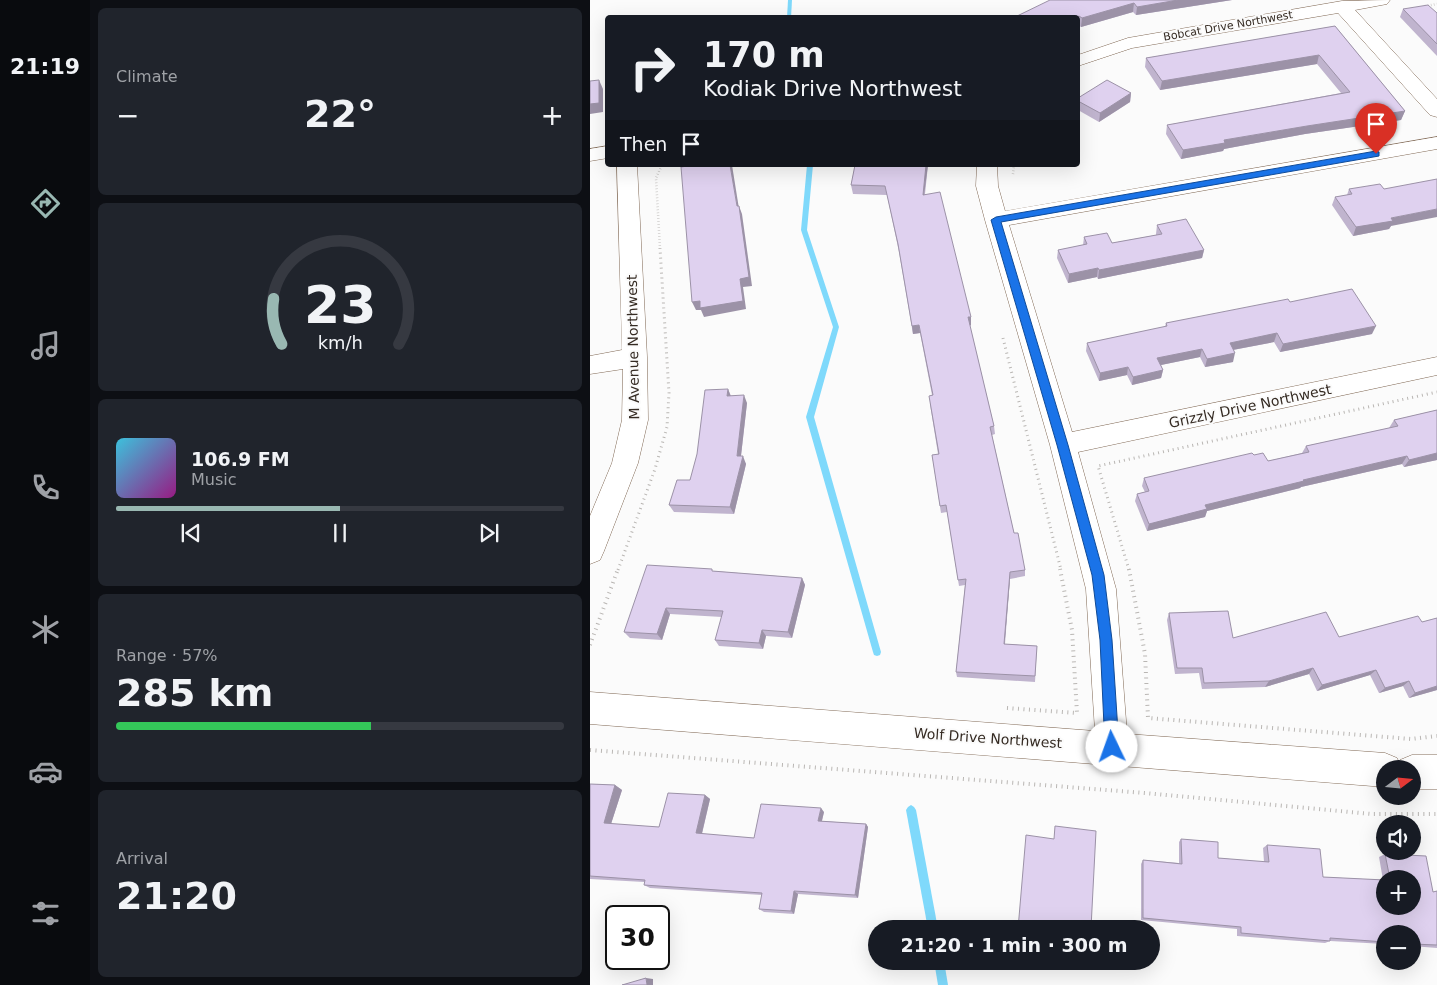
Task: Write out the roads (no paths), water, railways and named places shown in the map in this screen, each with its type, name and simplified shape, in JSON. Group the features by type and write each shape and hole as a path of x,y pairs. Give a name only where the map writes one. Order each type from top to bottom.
{"street":[{"name":"Bobcat Drive Northwest","path":"1080,60 1128,43 1381,0"},
{"path":"1342,6 1437,111"},
{"path":"996,220 1437,143"},
{"path":"590,155 605,152"},
{"name":"M Avenue Northwest","path":"590,551 627,454 635,420 635,357 627,167"},
{"path":"987,167 988,186 996,220 1063,445 1101,589 1112,747"},
{"path":"590,365 635,357"},
{"name":"Grizzly Drive Northwest","path":"1063,445 1437,366"},
{"name":"Wolf Drive Northwest","path":"590,708 1112,747 1376,769"},
{"path":"1421,772 1437,772"}],"waterway":[{"path":"789,15 790,0"},
{"path":"810,167 804,230 836,327 810,417 877,652"},
{"path":"911,810 931,920"},
{"path":"940,970 943,985"}]}
